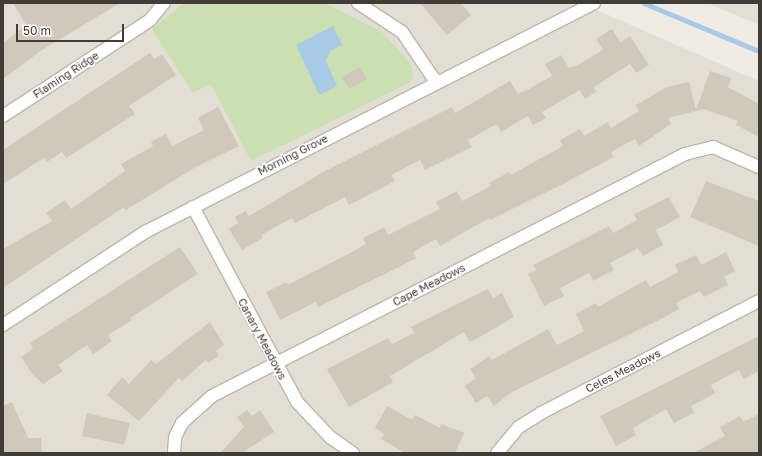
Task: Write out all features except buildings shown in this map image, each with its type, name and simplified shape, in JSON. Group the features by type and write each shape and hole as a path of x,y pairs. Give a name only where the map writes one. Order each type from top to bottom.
{"street":[{"name":"Flaming Ridge","path":"3,116 150,20 164,3"},
{"path":"358,3 402,32 436,82"},
{"name":"Morning Grove","path":"3,325 145,232 436,82 594,3"},
{"name":"Cape Meadows","path":"174,453 175,437 194,409 274,364 685,154 713,147 759,167"},
{"name":"Canary Meadows","path":"193,207 274,364 297,402 330,437 354,453"},
{"name":"Celes Meadows","path":"497,453 519,427 541,413 759,301"}],"shaded area":[{"path":"3,3 581,3 759,81 759,453 3,453"},
{"path":"707,3 759,3 759,25"}],"green space":[{"path":"184,3 324,3 381,31 411,64 413,76 411,82 251,161 210,84 193,93 152,29"}],"water":[{"path":"333,26 342,45 330,51 326,61 337,86 319,95 296,45"}],"waterway":[{"path":"644,3 759,51"}]}
